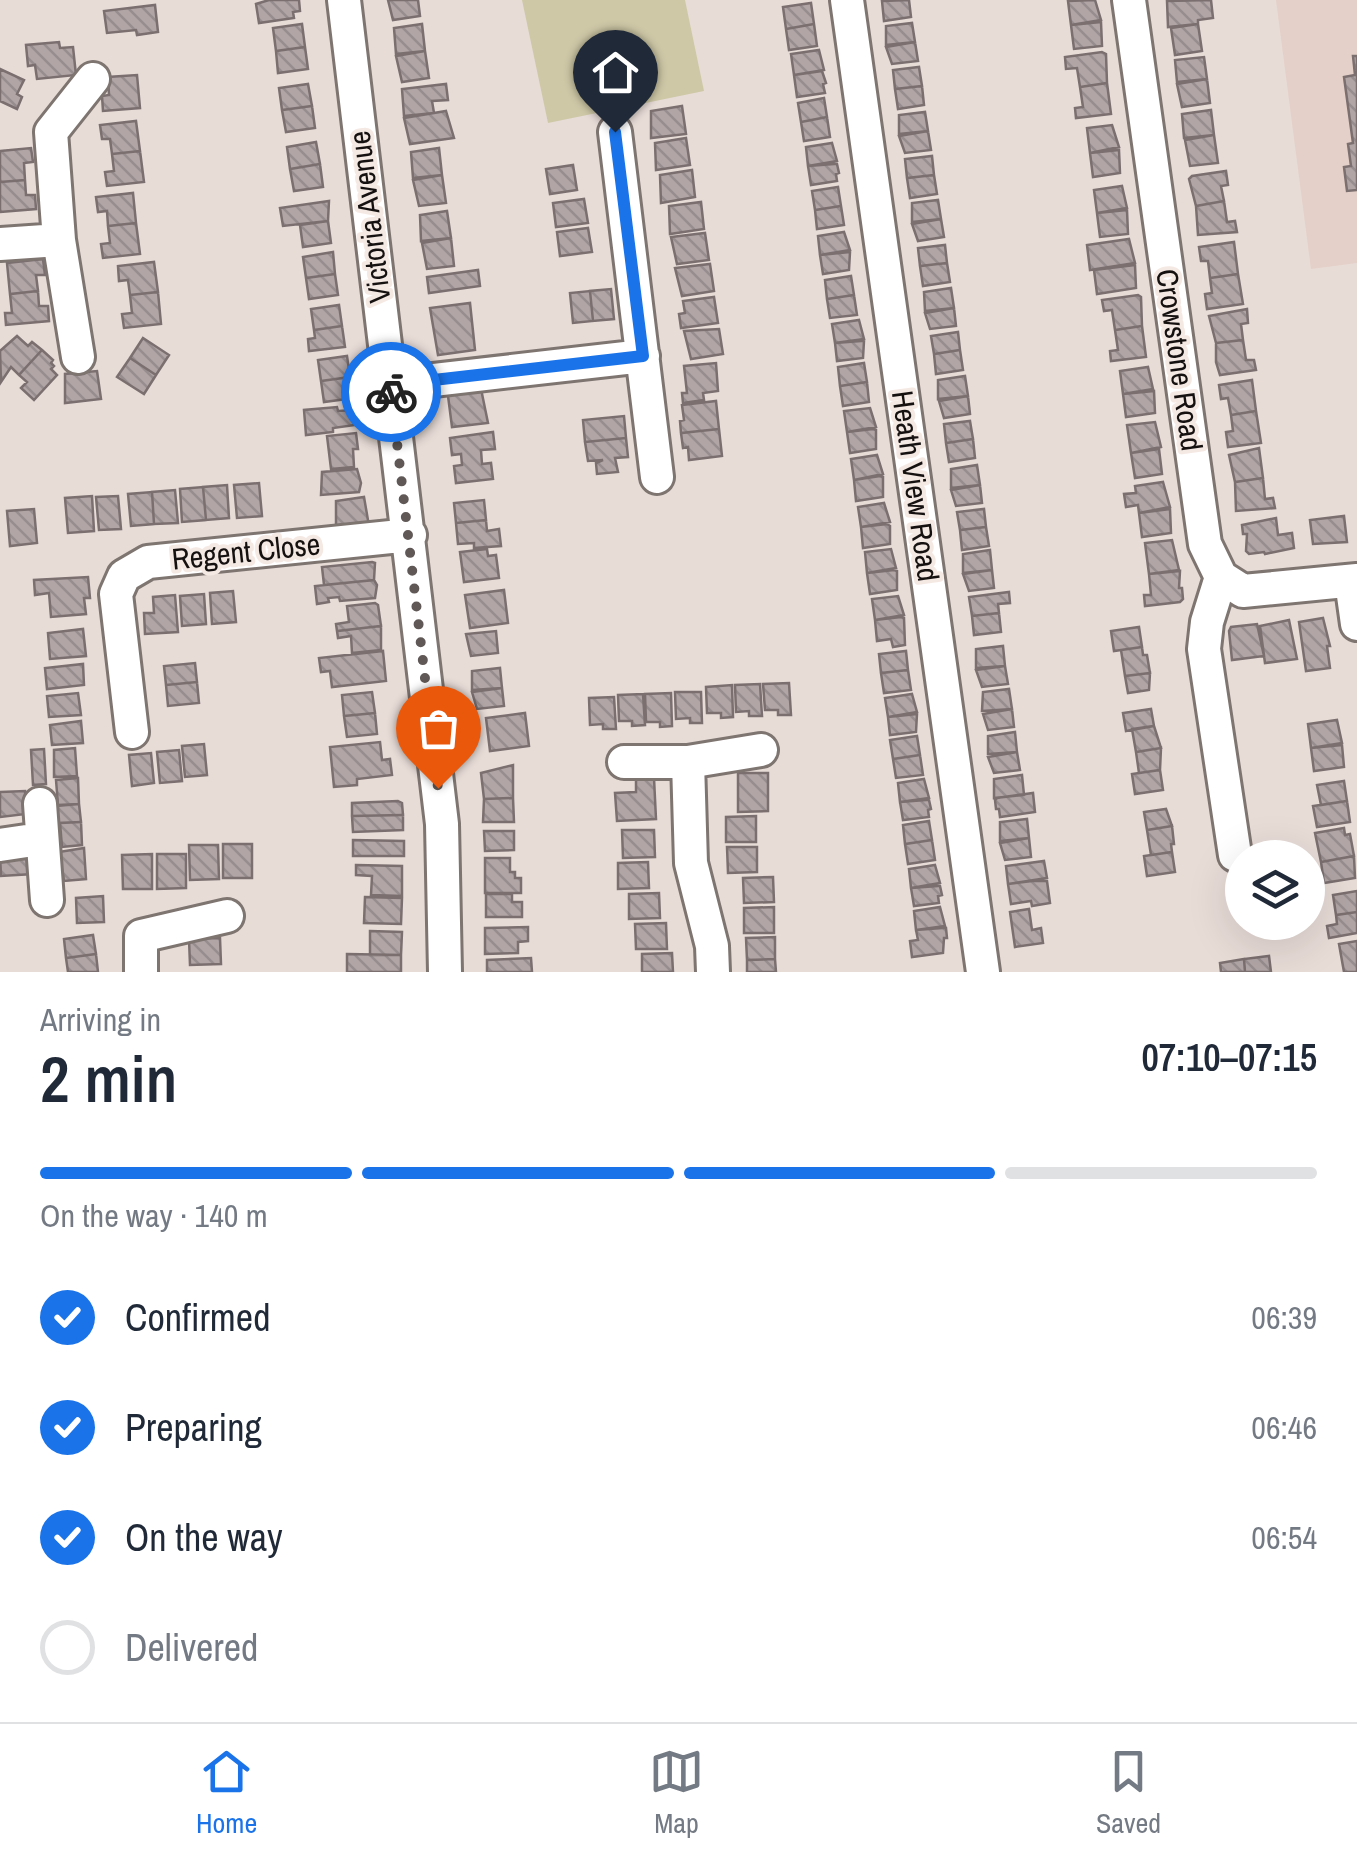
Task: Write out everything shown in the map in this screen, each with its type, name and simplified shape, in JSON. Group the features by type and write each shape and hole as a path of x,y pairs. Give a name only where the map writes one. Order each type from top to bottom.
{"street":[{"name":"Victoria Avenue","path":"344,0 442,824 445,972"},
{"name":"Heath View Road","path":"847,0 983,972"},
{"name":"Crowstone Road","path":"1129,0 1205,544 1221,577"},
{"path":"78,356 59,240 50,132 94,80"},
{"path":"615,132 657,477"},
{"path":"0,244 59,240"},
{"path":"390,385 643,356"},
{"name":"Regent Close","path":"132,732 116,594 124,576 148,562 410,535"},
{"path":"1233,840 1204,649 1207,622 1221,577 1243,591 1354,580 1357,624"},
{"path":"624,762 688,762 761,750"},
{"path":"688,762 691,863 712,946 712,972"},
{"path":"40,804 46,900"},
{"path":"0,845 40,839"},
{"path":"141,972 141,936 227,916"}],"shaded area":[{"path":"522,0 685,0 704,91 548,123"},
{"path":"1276,0 1357,0 1357,263 1311,269"}],"building":[{"path":"299,0 300,11 293,12 294,18 259,23 256,4"},
{"path":"388,0 418,0 420,16 393,20"},
{"path":"909,0 911,17 884,21 882,1"},
{"path":"1095,0 1101,20 1071,25 1068,1"},
{"path":"1211,0 1213,18 1168,27 1167,1"},
{"path":"811,3 814,24 786,29 783,7"},
{"path":"155,5 158,32 107,33 104,11"},
{"path":"1101,22 1102,46 1074,49 1071,25"},
{"path":"912,23 915,42 886,45 886,26"},
{"path":"302,24 305,47 276,51 273,28"},
{"path":"422,24 425,51 396,54 394,28"},
{"path":"814,24 817,46 789,50 786,29"},
{"path":"1198,24 1202,51 1175,55 1171,28"},
{"path":"59,42 60,48 73,47 76,75 37,79 35,65 28,66 26,45"},
{"path":"915,42 918,61 892,64 886,47"},
{"path":"305,47 308,69 278,73 276,51"},
{"path":"819,50 824,70 794,75 791,54"},
{"path":"425,51 429,78 402,82 396,56"},
{"path":"1106,54 1107,83 1080,87 1077,68 1066,69 1065,57"},
{"path":"1353,56 1357,56 1357,190 1347,191 1344,167 1351,166 1348,144 1353,143 1344,77 1355,75"},
{"path":"1204,57 1207,79 1177,82 1175,60"},
{"path":"919,67 922,86 895,89 893,70"},
{"path":"0,69 24,80 17,94 22,97 17,109 0,101"},
{"path":"822,71 825,93 797,97 794,75"},
{"path":"137,75 140,108 103,111 102,96 109,95 108,77"},
{"path":"1207,79 1210,103 1182,107 1177,84"},
{"path":"1107,83 1111,114 1076,118 1075,108 1083,107 1080,87"},
{"path":"308,84 312,106 282,110 279,88"},
{"path":"446,84 448,100 432,101 434,113 404,116 402,89"},
{"path":"922,86 924,105 898,109 895,89"},
{"path":"824,98 827,117 801,122 798,103"},
{"path":"312,106 315,128 286,132 282,110"},
{"path":"682,106 686,134 651,138 651,111"},
{"path":"1211,110 1214,135 1184,138 1182,114"},
{"path":"446,111 454,138 410,144 404,118"},
{"path":"925,112 928,131 899,134 899,115"},
{"path":"827,117 830,137 804,141 801,122"},
{"path":"136,121 140,151 112,154 110,139 102,139 100,125"},
{"path":"1112,125 1119,147 1090,153 1087,128"},
{"path":"928,131 931,150 905,153 899,136"},
{"path":"1214,135 1218,163 1190,166 1185,140"},
{"path":"686,138 690,165 656,170 655,143"},
{"path":"316,142 320,164 290,169 287,147"},
{"path":"832,143 837,161 808,166 806,147"},
{"path":"31,148 33,162 24,163 25,180 0,182 0,151"},
{"path":"439,148 442,175 413,178 411,152"},
{"path":"1119,150 1120,173 1093,177 1090,153"},
{"path":"140,151 144,182 107,186 105,172 114,171 112,154"},
{"path":"932,156 934,175 907,178 905,159"},
{"path":"320,164 323,187 294,191 290,169"},
{"path":"837,164 837,181 811,185 808,166"},
{"path":"573,165 577,190 550,194 546,169"},
{"path":"692,170 695,197 661,203 660,175"},
{"path":"1226,171 1228,185 1221,186 1224,201 1196,206 1189,179"},
{"path":"442,175 446,203 419,206 413,180"},
{"path":"934,175 937,194 910,198 907,178"},
{"path":"25,180 26,195 35,195 36,209 0,212 0,182"},
{"path":"1122,186 1127,208 1097,213 1094,190"},
{"path":"838,187 841,206 815,210 812,191"},
{"path":"133,193 136,223 108,226 107,211 98,212 96,197"},
{"path":"584,199 588,223 556,227 553,203"},
{"path":"938,200 941,219 912,222 912,203"},
{"path":"329,201 328,221 283,226 280,208"},
{"path":"1224,201 1227,222 1235,221 1237,232 1198,235 1196,206"},
{"path":"701,202 704,229 670,234 669,206"},
{"path":"841,206 844,225 817,229 815,210"},
{"path":"1127,210 1128,234 1100,237 1097,213"},
{"path":"447,211 451,238 421,241 420,215"},
{"path":"941,219 944,237 918,241 912,224"},
{"path":"328,221 331,243 303,247 300,225"},
{"path":"136,223 140,254 103,258 101,244 110,243 108,226"},
{"path":"588,228 592,252 560,256 557,232"},
{"path":"844,232 850,250 820,255 818,236"},
{"path":"705,233 709,260 677,264 671,237"},
{"path":"451,238 454,266 427,269 422,243"},
{"path":"1129,239 1135,263 1090,270 1087,245"},
{"path":"1234,242 1238,274 1210,278 1208,261 1201,261 1199,247"},
{"path":"945,245 947,263 920,266 918,248"},
{"path":"333,252 335,274 306,278 303,257"},
{"path":"850,252 849,270 823,274 820,255"},
{"path":"43,259 45,275 36,275 38,291 10,294 7,263"},
{"path":"154,262 158,292 130,295 128,280 119,281 118,266"},
{"path":"947,263 950,282 923,286 920,266"},
{"path":"710,264 714,291 682,296 675,268"},
{"path":"1135,265 1136,288 1097,294 1094,270"},
{"path":"478,270 480,286 429,293 427,277"},
{"path":"335,274 338,295 309,299 306,278"},
{"path":"1238,274 1243,304 1207,309 1205,294 1212,293 1210,278"},
{"path":"851,276 854,295 827,299 825,280"},
{"path":"951,288 954,308 925,311 924,292"},
{"path":"611,289 614,319 593,321 590,291"},
{"path":"38,291 39,306 48,306 49,321 6,325 5,313 12,313 10,294"},
{"path":"590,291 593,321 573,323 570,293"},
{"path":"158,292 161,324 124,328 122,314 132,313 130,295"},
{"path":"854,295 857,315 830,318 827,299"},
{"path":"1138,295 1142,326 1115,330 1112,310 1104,311 1102,300"},
{"path":"714,297 718,323 681,328 679,314 685,313 683,301"},
{"path":"470,303 475,350 438,355 430,308"},
{"path":"339,305 342,326 314,330 311,309"},
{"path":"954,308 956,326 930,329 925,313"},
{"path":"1247,309 1248,323 1241,324 1243,340 1216,343 1209,316"},
{"path":"859,320 864,339 835,343 832,324"},
{"path":"342,326 345,347 309,351 308,339 315,338 314,330"},
{"path":"1142,326 1146,357 1111,361 1110,351 1118,350 1115,330"},
{"path":"719,329 723,354 691,359 684,331"},
{"path":"958,332 960,350 934,354 931,336"},
{"path":"17,336 28,346 32,342 42,350 19,375 11,367 1,382 0,351"},
{"path":"143,338 169,355 156,375 130,358"},
{"path":"1243,340 1246,360 1254,360 1256,370 1220,375 1216,343"},
{"path":"864,341 863,358 837,361 835,343"},
{"path":"42,350 53,360 51,369 57,375 34,400 21,388 27,382 19,375"},
{"path":"960,350 963,370 936,374 934,354"},
{"path":"347,356 350,377 321,381 318,360"},
{"path":"130,358 156,375 144,394 117,377"},
{"path":"716,363 718,391 703,393 704,400 683,403 682,393 687,393 684,366"},
{"path":"864,363 867,382 840,386 838,367"},
{"path":"1148,367 1153,389 1123,394 1120,371"},
{"path":"97,371 101,399 65,403 65,374"},
{"path":"965,376 968,396 938,399 938,380"},
{"path":"350,377 352,387 360,386 362,397 324,402 321,381"},
{"path":"1252,380 1256,411 1231,415 1228,398 1221,399 1219,385"},
{"path":"867,382 869,402 843,406 840,386"},
{"path":"480,384 488,423 452,427 447,388"},
{"path":"1154,391 1155,413 1126,417 1123,394"},
{"path":"968,396 970,414 944,418 939,401"},
{"path":"716,401 719,429 681,433 682,405"},
{"path":"337,407 338,411 354,410 355,425 306,435 304,410"},
{"path":"870,408 876,427 847,432 844,411"},
{"path":"1256,411 1261,443 1228,447 1226,432 1233,431 1231,415"},
{"path":"624,416 626,438 585,442 583,420"},
{"path":"970,421 973,439 946,443 944,424"},
{"path":"1155,422 1161,447 1131,453 1127,425"},
{"path":"719,429 722,456 689,460 681,433"},
{"path":"873,429 876,449 850,453 847,432"},
{"path":"493,432 495,449 481,450 482,464 491,463 493,479 456,483 454,466 462,465 461,454 452,455 450,438"},
{"path":"356,433 354,467 331,469 327,436"},
{"path":"626,438 628,457 615,458 618,472 597,474 596,463 603,460 588,461 585,442"},
{"path":"973,439 975,458 949,462 946,443"},
{"path":"1259,448 1263,478 1235,482 1229,455"},
{"path":"1159,449 1162,474 1135,478 1131,453"},
{"path":"877,455 883,474 854,480 851,459"},
{"path":"977,465 980,485 951,488 951,469"},
{"path":"357,469 359,492 321,495 322,472"},
{"path":"880,476 883,497 856,501 854,480"},
{"path":"1263,478 1265,499 1273,498 1275,508 1236,511 1235,482"},
{"path":"1163,482 1170,507 1139,513 1138,505 1126,507 1124,494 1136,493 1135,486"},
{"path":"259,483 262,516 237,518 234,485"},
{"path":"227,485 229,518 206,520 203,487"},
{"path":"980,485 982,503 956,506 951,490"},
{"path":"203,487 206,520 182,522 180,489"},
{"path":"175,490 178,523 154,524 152,492"},
{"path":"152,492 154,524 131,526 128,494"},
{"path":"92,496 94,531 68,533 65,498"},
{"path":"118,496 121,529 99,530 96,497"},
{"path":"364,497 369,526 336,532 336,501"},
{"path":"484,500 486,520 456,523 454,503"},
{"path":"884,503 890,522 861,527 858,507"},
{"path":"34,509 37,543 10,546 7,511"},
{"path":"984,509 986,527 960,530 957,512"},
{"path":"1170,509 1171,533 1142,537 1139,513"},
{"path":"1344,516 1347,542 1313,544 1310,520"},
{"path":"1276,518 1278,535 1292,533 1294,548 1249,554 1242,525"},
{"path":"486,520 487,531 499,529 501,546 474,548 474,543 458,544 456,523"},
{"path":"887,524 890,544 863,548 861,527"},
{"path":"986,527 989,546 962,550 960,530"},
{"path":"1172,540 1179,570 1149,574 1145,543"},
{"path":"487,549 488,556 496,555 499,578 464,582 460,552"},
{"path":"891,549 896,568 867,573 865,552"},
{"path":"990,550 992,570 963,573 963,554"},
{"path":"372,562 374,580 324,585 322,567"},
{"path":"894,570 897,590 870,594 867,573"},
{"path":"992,570 994,588 969,591 963,574"},
{"path":"1180,571 1180,602 1145,606 1144,595 1151,595 1149,574"},
{"path":"88,577 90,598 84,598 86,614 51,617 49,593 35,595 34,580"},
{"path":"374,580 375,598 328,598 329,602 317,604 315,586"},
{"path":"504,590 508,623 470,628 465,595"},
{"path":"233,591 236,622 212,624 210,593"},
{"path":"1009,592 1010,603 998,604 999,613 972,616 969,597"},
{"path":"204,594 206,624 182,626 180,596"},
{"path":"175,595 178,632 145,634 144,613 154,613 153,597"},
{"path":"898,596 904,615 875,620 872,599"},
{"path":"375,603 381,626 337,631 336,624 349,622 347,606"},
{"path":"999,613 1001,632 974,635 972,616"},
{"path":"901,617 905,645 893,647 891,639 877,641 875,620"},
{"path":"1323,618 1330,646 1330,668 1306,671 1299,622"},
{"path":"1289,620 1297,659 1265,663 1260,626"},
{"path":"1257,624 1264,656 1232,660 1231,627"},
{"path":"381,626 381,650 352,653 351,636 338,638 337,631"},
{"path":"1139,627 1142,647 1114,651 1111,631"},
{"path":"83,629 86,656 50,659 48,633"},
{"path":"496,631 498,653 471,656 466,634"},
{"path":"1003,646 1005,666 976,668 976,649"},
{"path":"1142,647 1150,673 1125,676 1121,650"},
{"path":"383,651 386,681 332,687 330,671 321,672 319,658"},
{"path":"906,651 908,670 881,673 879,654"},
{"path":"195,663 197,682 166,685 164,666"},
{"path":"83,664 84,685 47,689 45,668"},
{"path":"1005,666 1008,684 982,687 976,670"},
{"path":"500,668 502,688 472,690 472,671"},
{"path":"908,670 911,690 884,693 881,673"},
{"path":"1150,673 1149,690 1128,693 1125,676"},
{"path":"197,682 199,703 168,706 166,685"},
{"path":"789,683 791,715 765,710 763,684"},
{"path":"760,684 762,716 736,712 735,685"},
{"path":"732,685 733,717 707,713 706,687"},
{"path":"502,688 504,706 477,709 472,692"},
{"path":"1009,689 1012,709 982,711 983,692"},
{"path":"372,692 375,713 344,716 342,695"},
{"path":"675,692 701,692 702,723 690,723 690,718 676,719"},
{"path":"78,693 81,715 49,717 47,696"},
{"path":"671,693 672,726 646,722 645,694"},
{"path":"643,694 645,725 619,721 618,695"},
{"path":"912,694 917,712 888,717 885,698"},
{"path":"614,697 616,729 590,725 589,698"},
{"path":"1012,709 1014,727 988,730 983,714"},
{"path":"1151,709 1154,726 1126,731 1123,713"},
{"path":"375,713 377,734 347,737 344,716"},
{"path":"525,713 529,746 490,751 486,718"},
{"path":"917,714 916,732 890,735 888,717"},
{"path":"1337,720 1342,743 1311,748 1308,724"},
{"path":"81,721 83,743 52,745 50,725"},
{"path":"1154,726 1161,748 1136,752 1132,729"},
{"path":"1015,732 1017,752 988,754 988,736"},
{"path":"917,736 920,755 893,759 890,740"},
{"path":"380,742 382,760 390,759 392,775 357,779 357,785 334,787 330,747"},
{"path":"204,744 207,775 185,777 182,746"},
{"path":"1342,745 1344,767 1314,771 1311,748"},
{"path":"75,748 77,776 54,777 54,750"},
{"path":"1161,748 1160,770 1139,773 1136,752"},
{"path":"44,749 46,784 33,785 31,750"},
{"path":"179,750 182,781 160,783 157,752"},
{"path":"1017,752 1020,770 994,773 988,757"},
{"path":"151,753 154,783 132,786 129,755"},
{"path":"920,755 923,775 896,778 893,759"},
{"path":"513,765 513,798 484,799 481,773"},
{"path":"1160,770 1163,790 1135,794 1132,774"},
{"path":"738,773 768,773 768,811 738,812"},
{"path":"1022,775 1024,795 994,798 994,779"},
{"path":"78,778 79,804 58,805 56,780"},
{"path":"654,778 656,819 617,821 615,793 636,792 636,779"},
{"path":"924,779 929,798 900,802 898,783"},
{"path":"1344,781 1347,801 1321,805 1317,785"},
{"path":"25,791 26,814 0,817 0,792"},
{"path":"1033,793 1035,812 1000,817 997,798"},
{"path":"513,798 514,822 483,822 484,799"},
{"path":"929,800 929,817 903,820 900,802"},
{"path":"1347,801 1350,822 1317,827 1313,806"},
{"path":"352,803 402,803 403,815 352,816"},
{"path":"79,804 81,822 57,823 56,806"},
{"path":"1166,809 1172,826 1147,830 1144,812"},
{"path":"403,815 403,830 353,832 352,816"},
{"path":"756,816 756,842 726,842 726,817"},
{"path":"1027,819 1029,838 1000,841 1000,822"},
{"path":"929,821 932,840 905,844 903,825"},
{"path":"81,822 82,845 62,847 60,823"},
{"path":"1172,826 1172,852 1151,855 1147,830"},
{"path":"1344,828 1345,835 1350,834 1354,856 1325,861 1325,840 1316,840 1315,833"},
{"path":"622,830 654,830 655,857 623,858"},
{"path":"484,831 514,831 514,850 485,851"},
{"path":"1029,838 1031,857 1005,860 1000,843"},
{"path":"353,840 404,841 404,856 353,856"},
{"path":"932,840 935,860 908,864 905,844"},
{"path":"223,844 252,844 252,878 223,878"},
{"path":"189,845 218,845 219,879 190,880"},
{"path":"727,847 757,847 757,872 728,873"},
{"path":"84,848 86,879 64,881 59,852"},
{"path":"1172,852 1175,872 1147,876 1144,856"},
{"path":"32,853 33,874 1,876 0,855"},
{"path":"152,854 152,889 123,889 122,855"},
{"path":"157,854 186,854 186,888 157,889"},
{"path":"1354,856 1355,878 1325,883 1325,861"},
{"path":"485,858 510,858 510,872 521,878 521,893 485,893"},
{"path":"1044,861 1047,878 1008,884 1006,866"},
{"path":"648,862 649,888 618,889 618,863"},
{"path":"356,865 402,866 402,896 371,895 372,876 356,875"},
{"path":"935,865 940,883 911,888 909,869"},
{"path":"773,877 774,902 744,903 743,878"},
{"path":"1047,881 1050,903 1011,904 1008,884"},
{"path":"940,886 939,903 914,906 911,888"},
{"path":"1357,891 1357,912 1336,915 1333,895"},
{"path":"659,893 660,918 629,919 629,894"},
{"path":"486,894 512,894 512,902 522,902 522,917 486,917"},
{"path":"103,896 104,922 77,923 76,898"},
{"path":"365,897 402,898 401,924 364,923"},
{"path":"774,907 774,933 744,933 744,908"},
{"path":"940,907 945,926 916,930 914,911"},
{"path":"1029,909 1032,930 1041,928 1043,943 1015,947 1010,912"},
{"path":"1357,912 1357,933 1329,938 1327,926 1337,924 1336,915"},
{"path":"666,923 667,949 636,949 635,924"},
{"path":"528,927 528,941 518,942 518,953 485,954 485,928"},
{"path":"946,928 943,953 912,957 910,941 918,940 916,930"},
{"path":"370,931 402,932 401,955 370,955"},
{"path":"93,935 96,954 66,958 64,939"},
{"path":"775,937 775,959 747,960 746,938"},
{"path":"220,938 221,964 190,965 189,939"},
{"path":"1357,941 1357,972 1344,972 1339,944"},
{"path":"672,953 673,972 642,972 642,954"},
{"path":"96,954 98,972 68,972 66,958"},
{"path":"347,954 401,955 401,972 347,972"},
{"path":"1269,956 1271,972 1245,972 1244,959"},
{"path":"531,958 532,972 487,972 487,960"},
{"path":"775,959 776,972 747,972 747,960"},
{"path":"1244,959 1245,972 1221,972 1220,963"}],"way so far":[{"path":"391,392 438,788"}],"route":[{"path":"391,392 390,385 643,356 615,132"}]}
